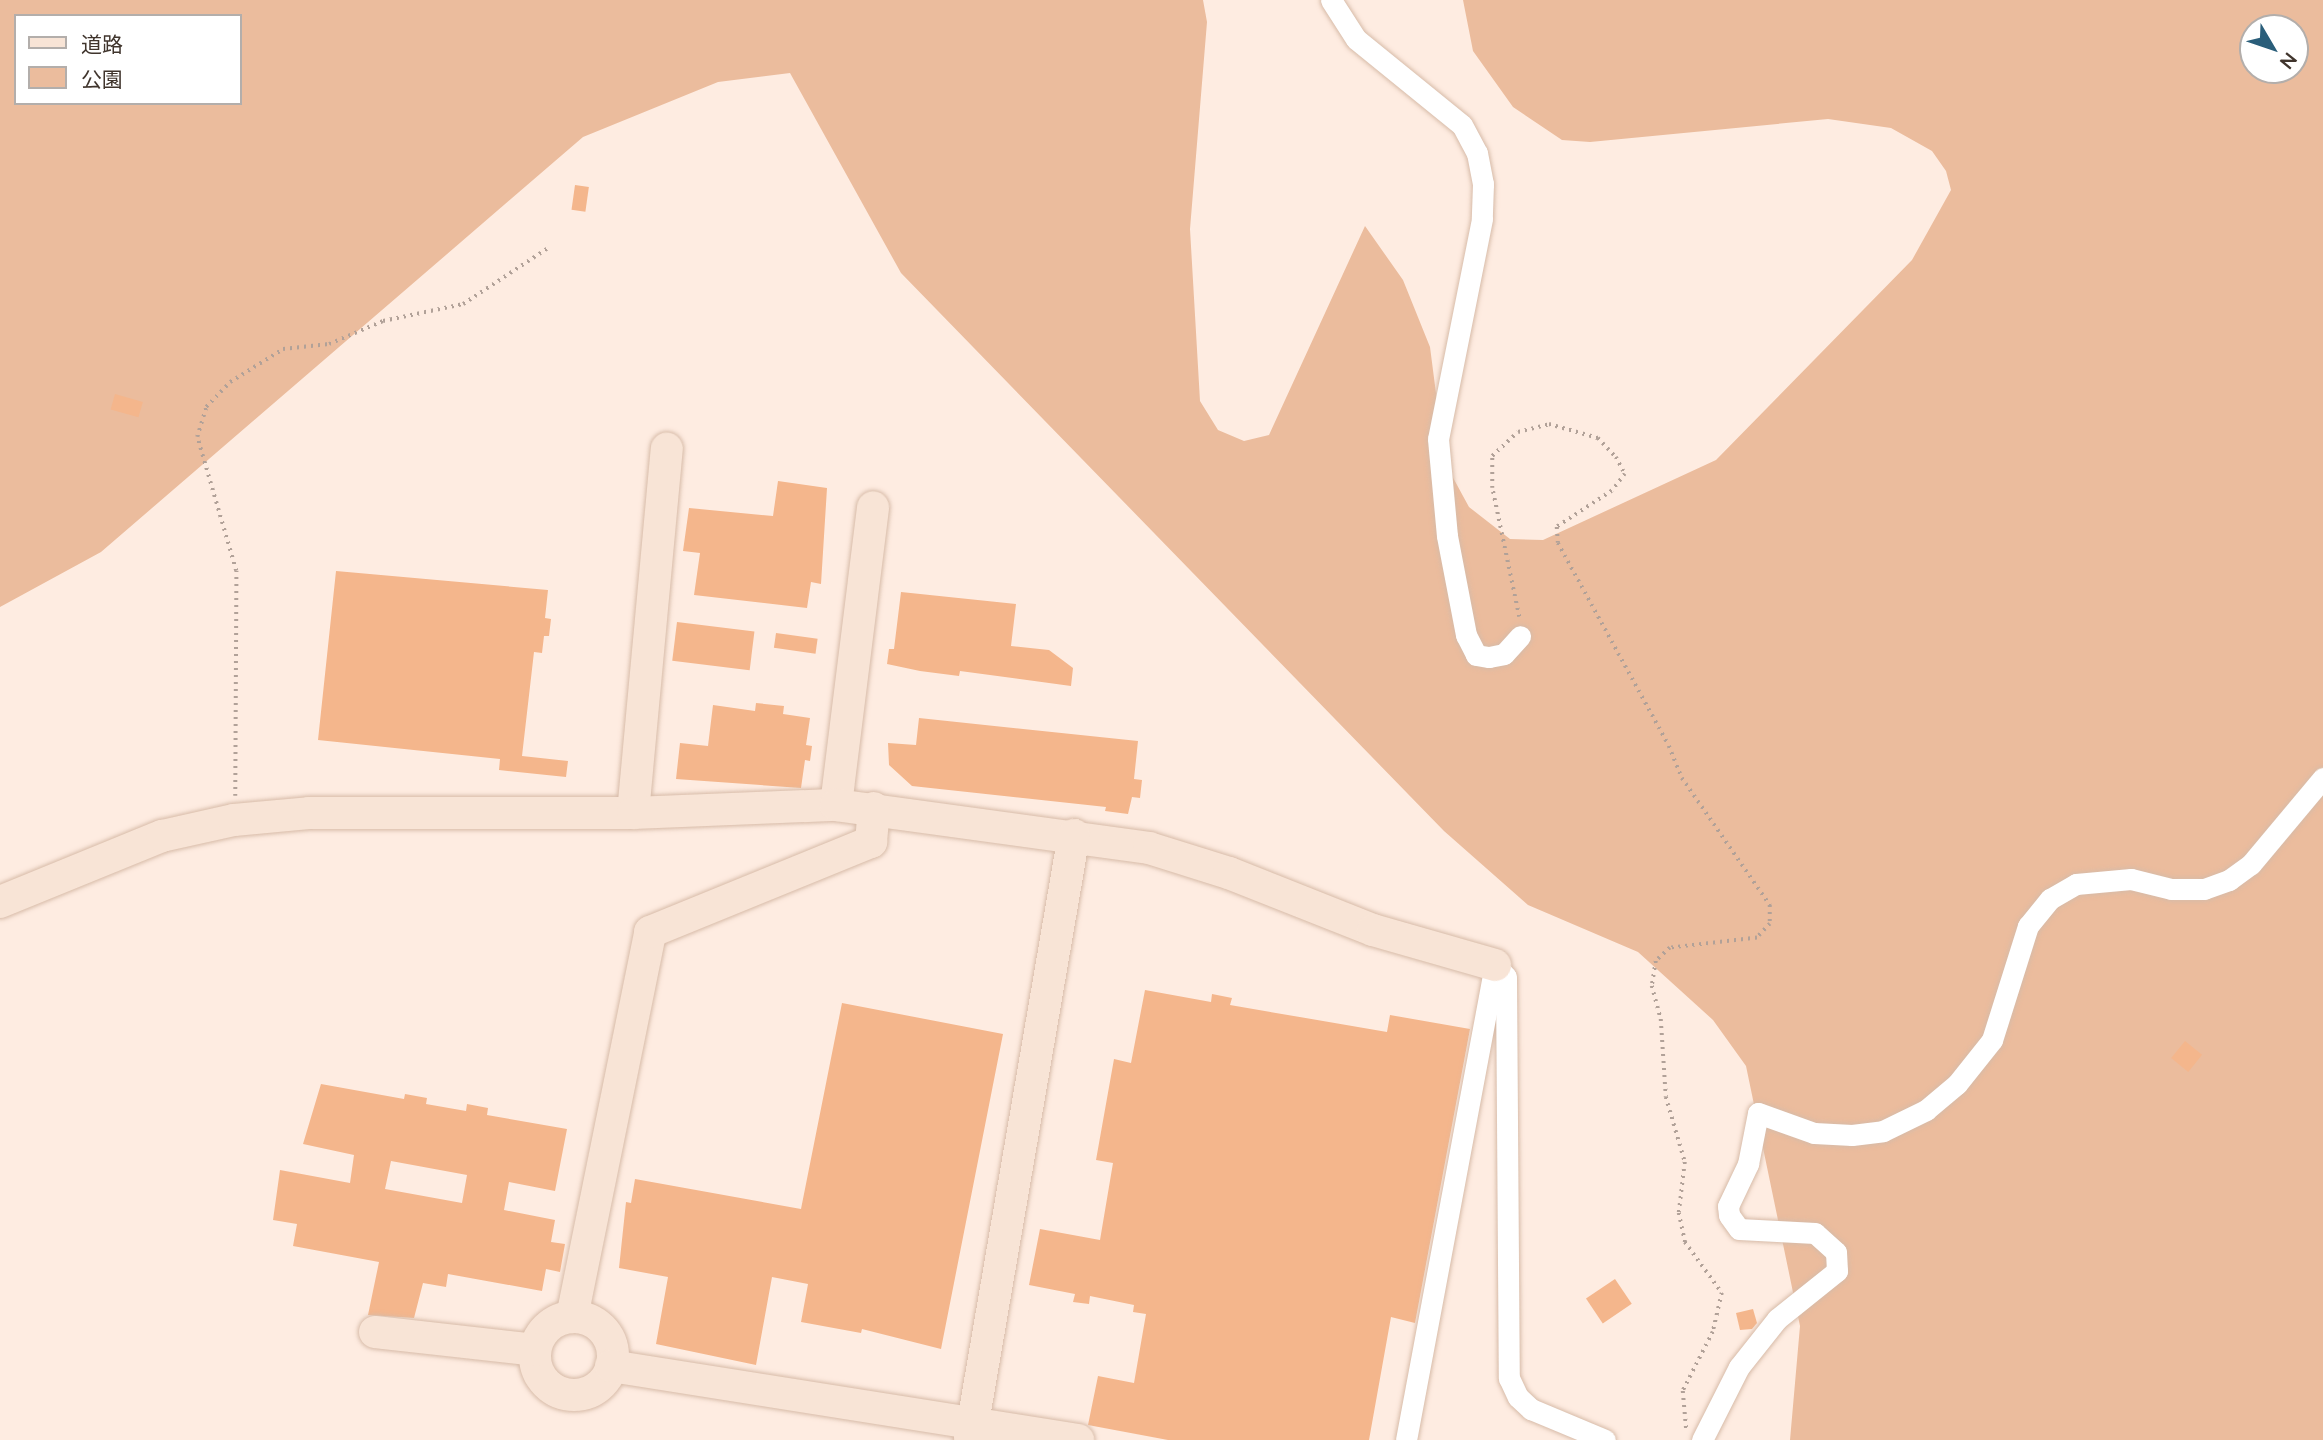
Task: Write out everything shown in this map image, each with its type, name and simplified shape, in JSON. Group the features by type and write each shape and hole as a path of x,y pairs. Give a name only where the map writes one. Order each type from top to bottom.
{"street":[{"path":"1331,0 1356,39 1462,125 1477,153 1483,184 1482,219 1451,362 1439,453 1447,536 1466,635 1476,655 1489,657 1504,654 1520,636"},
{"path":"633,813 667,449"},
{"path":"836,805 873,508"},
{"path":"1702,1440 1739,1367 1777,1319 1837,1271 1836,1252 1815,1233 1738,1230 1729,1215 1728,1206 1748,1164 1758,1113 1814,1133 1852,1135 1883,1131 1926,1110 1957,1084 1992,1040 2028,926 2050,899 2076,884 2131,879 2171,889 2204,889 2229,880 2251,864 2323,778"},
{"path":"0,902 162,836 234,820 309,813 633,813 836,805 1074,835 1149,848 1229,873 1373,930 1495,965 1506,976 1509,1378 1518,1397 1531,1409 1605,1440"},
{"path":"572,1317 649,932 871,842 874,808"},
{"path":"971,1431 1074,835"},
{"path":"1406,1440 1495,965"},
{"path":"572,1317 595,1323 604,1331 610,1342 611,1366 596,1387 585,1393 559,1392 540,1376 535,1350 544,1331 572,1317"},
{"path":"375,1332 535,1350"},
{"path":"611,1366 971,1431 1078,1440"}],"path":[{"path":"234,820 236,571 197,438 206,407 230,382 283,349 329,344 383,321 463,304 548,248"},
{"path":"1520,636 1492,488 1492,456 1518,432 1549,424 1598,438 1616,457 1625,474 1612,491 1557,527 1558,543 1670,746 1682,778 1769,905 1770,924 1757,938 1670,948 1656,961 1652,986 1661,1019 1665,1097 1685,1162 1679,1213 1685,1242 1722,1293 1713,1332 1683,1391 1687,1440"}],"green space":[{"path":"0,0 1203,0 1207,22 1190,229 1200,401 1218,430 1244,441 1269,435 1365,226 1403,280 1430,347 1445,463 1469,507 1510,539 1543,540 1716,460 1912,260 1951,190 1946,171 1932,151 1891,128 1828,119 1590,142 1562,140 1513,107 1473,51 1463,0 2323,0 2323,1440 1790,1440 1800,1326 1746,1066 1713,1020 1638,952 1528,905 1444,831 901,273 790,73 718,82 583,137 101,552 0,607"}],"building":[{"path":"575,185 589,187 585,212 572,210"},
{"path":"115,394 143,402 138,417 111,409"},
{"path":"778,481 827,488 821,584 811,582 807,608 694,595 700,553 683,551 689,508 773,516"},
{"path":"336,571 548,590 545,618 551,619 549,636 544,636 542,653 534,652 522,756 568,761 566,777 499,770 500,759 318,740"},
{"path":"901,592 1016,604 1011,646 1049,650 1073,668 1071,686 960,671 959,676 887,664 889,649 894,649"},
{"path":"677,622 754,632 750,670 672,661"},
{"path":"776,633 818,639 816,654 774,648"},
{"path":"756,703 784,706 783,714 810,718 806,745 812,746 810,761 805,760 801,788 676,779 680,743 708,746 713,705 755,711"},
{"path":"919,718 1138,741 1134,779 1142,780 1140,798 1132,797 1128,814 1105,811 1106,807 912,786 889,765 888,743 916,745"},
{"path":"1145,990 1211,1002 1212,994 1232,998 1230,1005 1387,1032 1390,1015 1470,1029 1415,1323 1391,1317 1369,1440 1168,1440 1088,1425 1098,1376 1134,1383 1146,1314 1133,1312 1134,1305 1090,1296 1089,1304 1073,1302 1075,1294 1029,1285 1040,1229 1100,1240 1113,1163 1096,1160 1114,1059 1131,1063"},
{"path":"842,1003 1003,1034 941,1349 862,1329 861,1333 801,1322 808,1284 772,1277 756,1365 656,1344 668,1277 619,1268 626,1202 631,1203 635,1179 801,1209"},
{"path":"2185,1041 2202,1055 2188,1072 2171,1058"},
{"path":"321,1084 404,1099 405,1094 427,1098 426,1104 466,1111 467,1104 488,1108 487,1115 567,1129 555,1191 509,1182 504,1210 555,1220 551,1242 565,1244 560,1272 546,1269 542,1291 448,1274 446,1287 423,1283 414,1318 368,1315 379,1262 293,1246 297,1224 273,1220 280,1170 350,1183 354,1155 303,1144","holes":["391,1161 467,1175 462,1203 385,1189"]},
{"path":"1615,1279 1632,1304 1603,1323 1586,1299"},
{"path":"1753,1309 1757,1323 1752,1329 1740,1330 1736,1313"}]}
